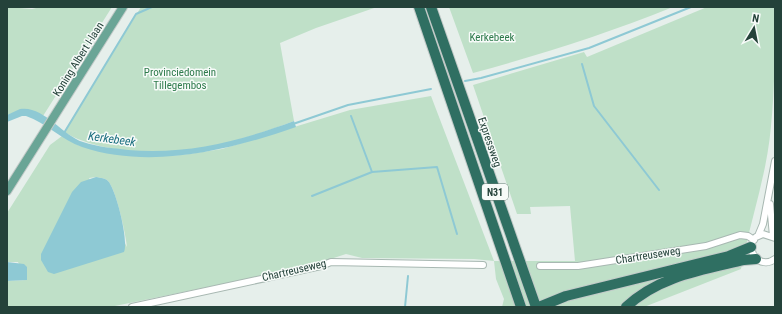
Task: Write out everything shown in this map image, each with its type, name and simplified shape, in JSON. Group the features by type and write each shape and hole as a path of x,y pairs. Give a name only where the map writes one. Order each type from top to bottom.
{"highway":[{"name":"N31","path":"418,7 521,307"},
{"name":"Expressweg","path":"432,7 540,306"},
{"path":"540,306 566,296 730,256 754,241"},
{"path":"626,307 655,286 672,278 756,258"}],"main road":[{"name":"Koning Albert I-laan","path":"7,191 123,7"}],"street":[{"path":"773,262 761,262 756,258 754,241 763,224 775,161"},
{"path":"769,196 774,237"},
{"name":"Chartreuseweg","path":"540,266 578,266 701,247 740,235 748,236 754,241 763,234 774,237"},
{"name":"Chartreuseweg","path":"132,307 322,266 331,262 484,265"}],"green space":[{"path":"7,7 32,9 40,7 112,7 43,116 24,109 7,115"},
{"name":"Provinciedomein Tillegembos","path":"141,7 377,7 316,28 280,43 294,121 259,134 222,144 204,148 163,152 120,150 100,146 81,140 64,132"},
{"name":"Kerkebeek","path":"449,7 673,7 574,43 473,73"},
{"path":"707,7 775,7 774,81 769,144 741,269 644,307 502,307 504,299 496,279 494,261 575,261 570,206 530,207 531,214 517,214 473,85 584,52 587,57"},
{"path":"431,96 494,261 474,259 362,258 346,254 309,266 110,307 7,307 7,281 27,280 18,262 7,262 7,213 50,145 62,136 80,146 171,156 222,149 350,110","holes":["96,177 108,181 111,186 123,223 127,247 89,178"]}],"water":[{"path":"20,109 37,111 83,142 128,150 150,151 192,148 213,145 254,135 294,121 296,127 217,150 163,157 135,157 108,154 82,147 26,116 22,116 7,122 7,115"},
{"path":"96,177 108,181 115,194 125,237 124,252 54,274 48,272 41,260 41,254 72,192 81,182"},
{"path":"7,262 24,264 27,267 27,280 7,281"}],"waterway":[{"path":"64,133 136,14 152,7"},
{"name":"Kerkebeek","path":"465,81 481,78 589,48 691,7"},
{"path":"582,64 594,106 659,190"},
{"name":"Kerkebeek","path":"293,124 348,105 431,89"},
{"path":"351,116 372,172"},
{"path":"312,196 372,172 437,167 457,234"},
{"path":"405,307 408,276"}]}
